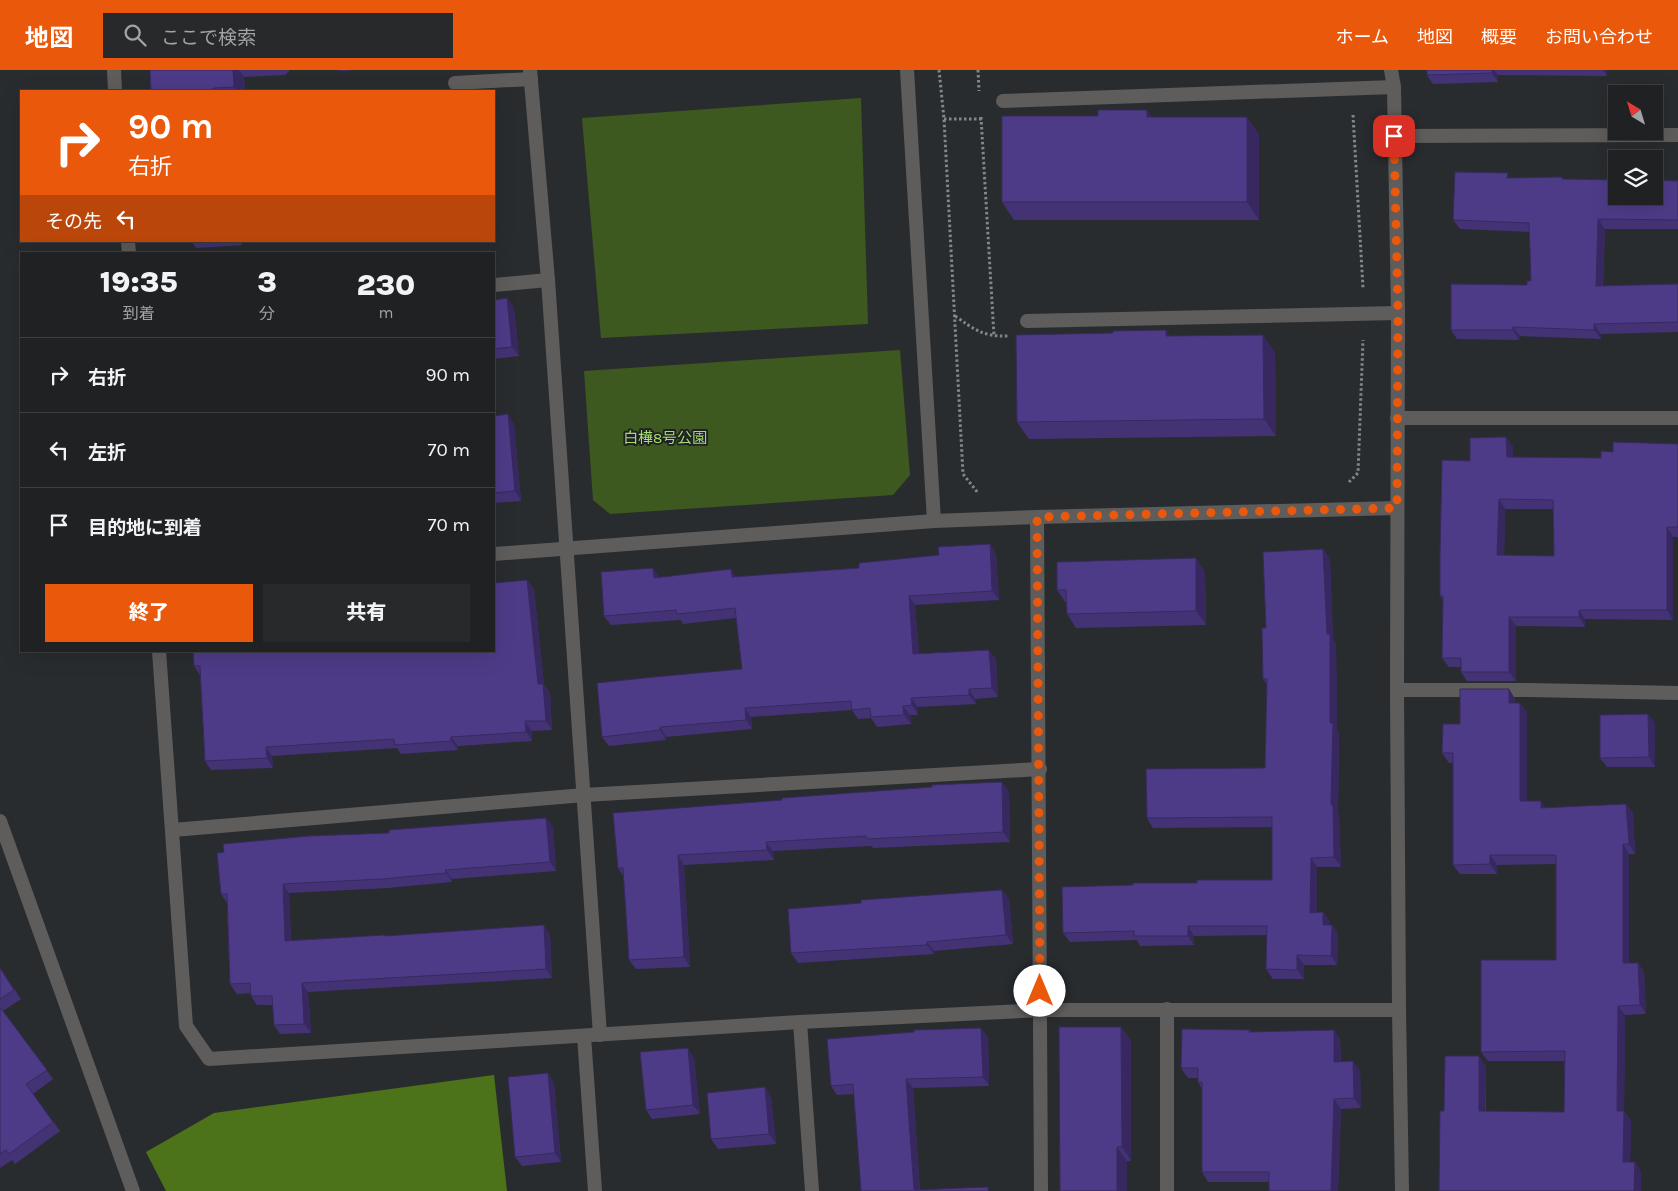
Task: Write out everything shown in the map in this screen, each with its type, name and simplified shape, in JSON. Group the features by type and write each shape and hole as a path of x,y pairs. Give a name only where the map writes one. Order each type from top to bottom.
{"street":[{"path":"114,70 116,90"},
{"path":"907,70 934,521"},
{"path":"1392,70 1394,87 1398,313 1397,690 1402,1191"},
{"path":"455,82 530,74 548,280 600,1035"},
{"path":"1003,101 1394,87"},
{"path":"1394,136 1678,135"},
{"path":"495,285 548,280"},
{"path":"1027,321 1398,313"},
{"path":"1397,418 1678,418"},
{"path":"495,554 934,521 1397,508"},
{"path":"1037,517 1040,769 1041,1191"},
{"path":"159,652 186,1026 209,1059 800,1022 1041,1010 1399,1010"},
{"path":"1397,690 1678,692"},
{"path":"173,830 584,796 1040,769"},
{"path":"0,821 134,1191"},
{"path":"1167,1009 1167,1191"},
{"path":"800,1022 812,1191"},
{"path":"584,1036 595,1191"}],"path":[{"path":"939,70 944,119 963,474 980,495"},
{"path":"978,70 979,99"},
{"path":"1343,487 1358,472 1364,313 1352,89"},
{"path":"980,109 994,336"}],"green space":[{"path":"861,98 868,324 601,338 582,118"},
{"name":"白樺8号公園","path":"900,350 910,475 893,495 610,514 593,500 584,371"},
{"path":"494,1075 507,1191 166,1191 146,1152 214,1113"}],"building":[{"path":"150,70 233,70 234,87 214,88 211,90 151,90"},
{"path":"1427,70 1492,70 1492,73 1427,75"},
{"path":"1098,110 1147,110 1147,117 1247,117 1247,202 1002,202 1002,116 1098,116"},
{"path":"1455,172 1508,173 1507,178 1562,177 1562,179 1608,180 1608,205 1663,205 1663,180 1678,181 1678,220 1598,219 1596,286 1678,284 1678,322 1594,324 1594,330 1513,327 1513,330 1451,330 1451,284 1527,285 1527,281 1531,281 1529,223 1453,220"},
{"path":"507,298 512,347 495,349 495,300"},
{"path":"1166,330 1166,336 1263,335 1264,419 1017,422 1016,335"},
{"path":"508,414 515,491 495,493 495,416"},
{"path":"1506,437 1507,457 1601,458 1601,451 1613,452 1613,442 1678,444 1678,527 1667,527 1667,610 1579,610 1579,617 1509,617 1509,672 1461,672 1461,658 1442,658 1443,596 1440,596 1440,556 1442,460 1470,461 1470,438","holes":["1499,499 1553,500 1554,556 1497,555"]},
{"path":"990,544 992,591 909,596 913,654 989,650 992,688 969,689 969,695 911,698 912,705 903,706 904,715 871,717 870,708 852,710 851,701 745,708 746,720 660,727 660,730 602,737 597,683 742,669 735,608 677,614 676,610 604,616 601,572 653,568 654,578 731,569 732,577 859,568 859,563 939,555 938,547"},
{"path":"1323,549 1327,634 1330,634 1330,723 1333,723 1331,805 1333,805 1334,857 1311,858 1310,913 1323,912 1323,925 1332,925 1331,956 1297,955 1297,970 1266,969 1267,926 1188,926 1188,936 1134,936 1134,931 1063,933 1062,887 1133,885 1133,883 1197,883 1197,880 1272,880 1272,817 1147,818 1146,769 1265,768 1267,679 1263,679 1262,628 1266,628 1263,552"},
{"path":"1196,558 1196,611 1067,614 1066,590 1057,590 1057,562"},
{"path":"527,580 538,684 543,684 546,721 525,721 526,732 451,737 451,741 395,745 394,739 266,747 267,758 205,761 200,666 194,666 193,652 495,652 495,583"},
{"path":"1460,689 1509,689 1509,703 1520,703 1520,801 1541,801 1541,808 1626,804 1629,844 1623,844 1623,963 1638,963 1640,1005 1618,1006 1617,1111 1624,1111 1623,1162 1635,1162 1634,1191 1439,1191 1440,1111 1444,1111 1445,1056 1479,1056 1479,1111 1564,1112 1565,1051 1481,1052 1481,960 1556,960 1556,855 1490,855 1490,864 1453,865 1453,753 1442,753 1443,724 1460,724"},
{"path":"1648,714 1649,757 1600,758 1600,715"},
{"path":"1002,782 1003,832 867,839 866,836 766,842 767,850 678,855 684,957 629,960 623,868 618,868 613,813 932,787 932,785"},
{"path":"546,818 550,862 445,870 446,873 382,879 283,884 285,941 544,925 546,969 302,983 304,1024 274,1025 272,996 251,996 250,983 230,984 227,894 221,894 217,853 224,852 223,844 309,836 389,833 389,830"},
{"path":"1002,890 1006,935 927,942 927,945 791,953 788,909 861,903 861,900"},
{"path":"0,968 14,990 0,999"},
{"path":"0,1007 47,1070 26,1084 53,1122 9,1154 6,1150 0,1154"},
{"path":"1059,1027 1121,1027 1122,1147 1117,1147 1117,1191 1060,1191"},
{"path":"981,1028 983,1077 906,1079 914,1190 988,1187 988,1191 861,1191 853,1084 831,1086 827,1039 914,1032 914,1030"},
{"path":"1182,1029 1250,1030 1249,1032 1334,1030 1334,1062 1353,1061 1354,1098 1334,1099 1331,1191 1269,1191 1269,1172 1202,1172 1202,1082 1198,1082 1198,1068 1181,1068"},
{"path":"688,1048 693,1105 646,1110 640,1052"},
{"path":"548,1073 555,1153 515,1157 508,1077"},
{"path":"765,1087 769,1134 711,1139 707,1093"}],"route":[{"path":"1040,991 1040,750 1037,517 1397,508 1398,313 1394,136"}]}
